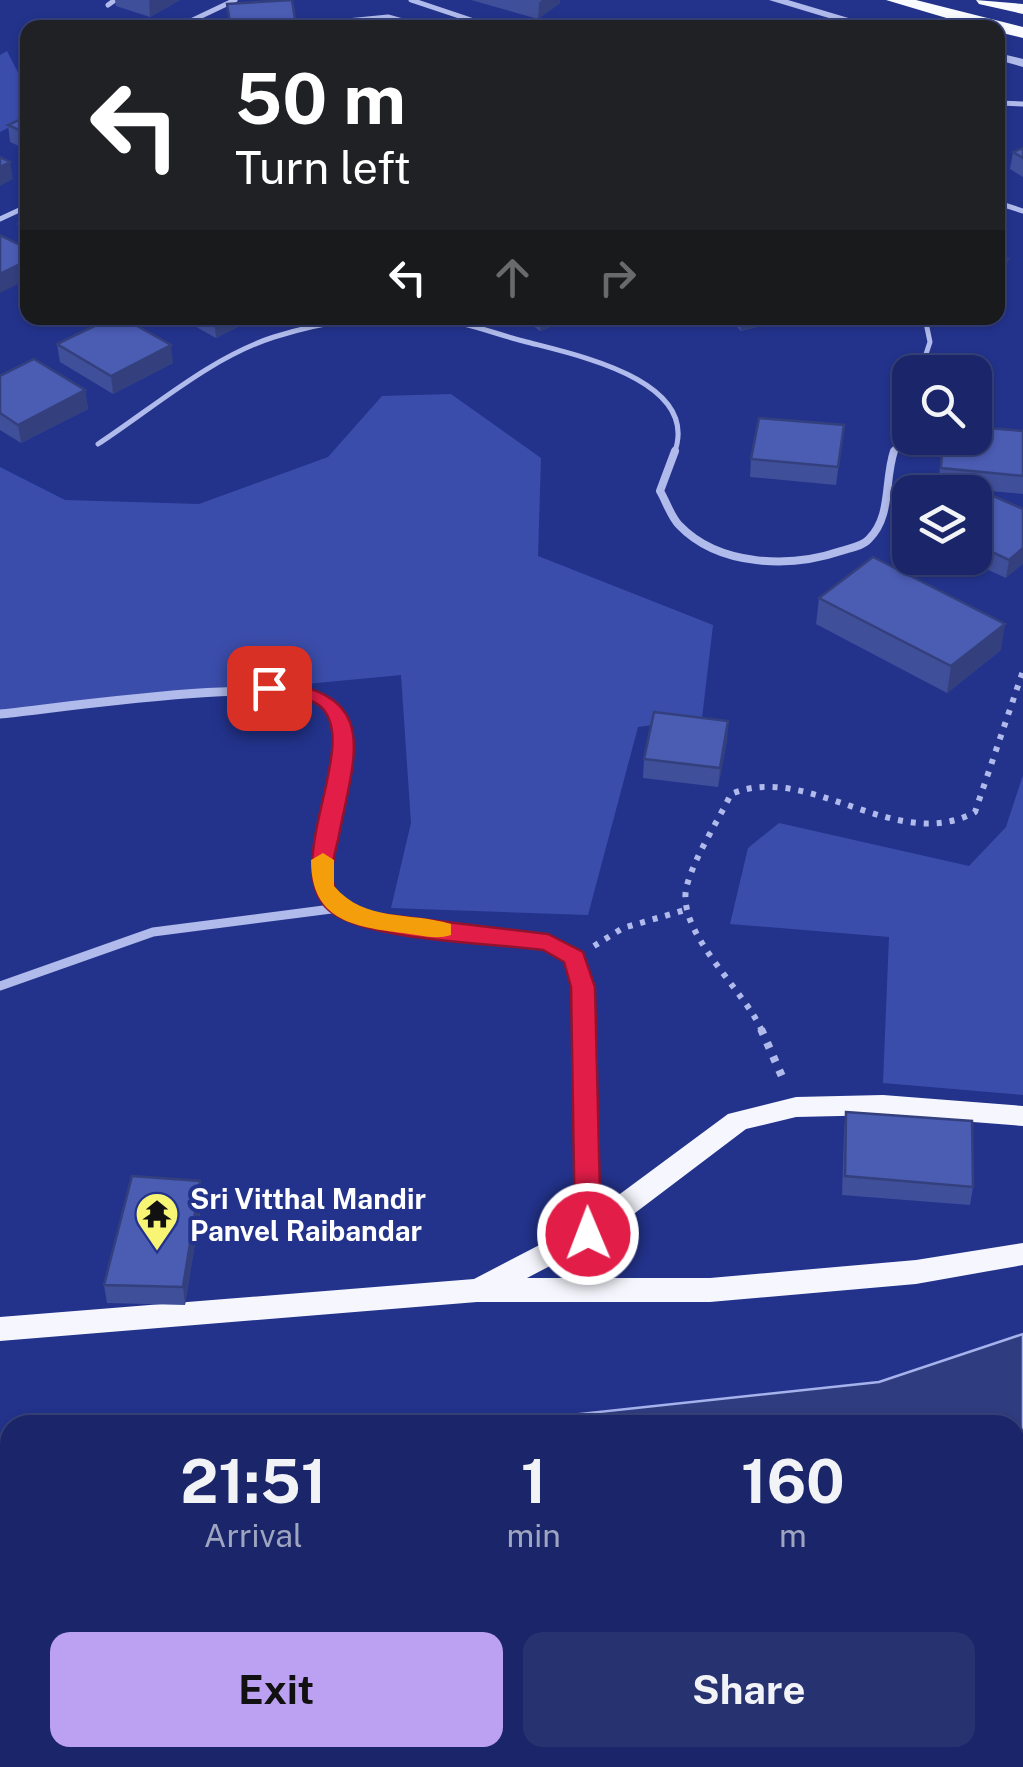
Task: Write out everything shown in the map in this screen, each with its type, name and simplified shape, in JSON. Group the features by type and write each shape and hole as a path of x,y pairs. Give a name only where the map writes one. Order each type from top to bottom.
{"highway":[{"path":"895,0 975,20"},
{"path":"986,0 1023,9"}],"main road":[{"path":"477,1290 588,1234 738,1121 796,1107 883,1105 1023,1116"},
{"path":"0,1329 477,1290 710,1290 916,1272 1023,1254"}],"street":[{"path":"775,0 848,20"},
{"path":"0,714 269,688 304,691 326,700 339,716 342,765 322,864 322,888 339,908 367,921 548,942 574,958 583,987 588,1234"},
{"path":"0,986 153,932 339,908"}],"lane":[{"path":"108,4 115,0"},
{"path":"193,20 235,0"},
{"path":"411,0 471,20"},
{"path":"347,20 369,14 405,20"},
{"path":"98,444 234,354 274,337 328,325"},
{"path":"465,325 622,368 669,404 680,439 660,491 678,524 716,550 768,564 823,557 868,542 885,517 886,475 893,455"},
{"path":"926,325 930,342 926,355"}],"path":[{"path":"796,1107 754,1010 700,940 685,910 687,884 731,794 757,783 921,825 953,824 975,812 1023,670"},
{"path":"574,958 622,928 685,910"}],"shaded area":[{"path":"7,51 20,76 20,122 0,132 0,55"},
{"path":"451,394 541,458 538,556 713,625 702,718 638,727 588,915 391,908 411,823 401,675 0,713 0,467 65,500 199,504 328,457 382,396"},
{"path":"1023,775 1023,1095 883,1083 889,937 730,924 748,848 779,823 969,866 1006,827"},
{"path":"1023,1334 1023,1415 570,1415 879,1382"}],"building":[{"path":"292,0 295,20 230,20 227,4"},
{"path":"20,120 20,130 8,125"},
{"path":"0,235 20,245 20,264 0,274"},
{"path":"96,325 135,325 171,345 111,376 57,344"},
{"path":"34,359 85,390 18,425 0,413 0,376"},
{"path":"759,418 844,425 838,467 751,459"},
{"path":"992,428 1023,431 1023,476 941,468 942,455 992,455"},
{"path":"992,495 1023,509 1023,548 1009,560 992,552"},
{"path":"873,557 892,567 892,575 908,575 1005,624 951,666 819,598"},
{"path":"654,712 728,721 720,768 644,759"},
{"path":"846,1112 972,1121 973,1187 845,1176"},
{"name":"Sri Vitthal Mandir Panvel Raibandar","path":"132,1176 200,1181 183,1287 104,1285"}],"slow traffic":[{"path":"323,860 322,888 339,908 367,921 443,930"}],"place":[{"name":"Sri Vitthal Mandir Panvel Raibandar","path":"157,1252"}],"route":[{"path":"269,688 304,691 326,700 339,716 342,765 322,864 322,888 339,908 367,921 548,942 574,958 583,987 588,1234"}]}
